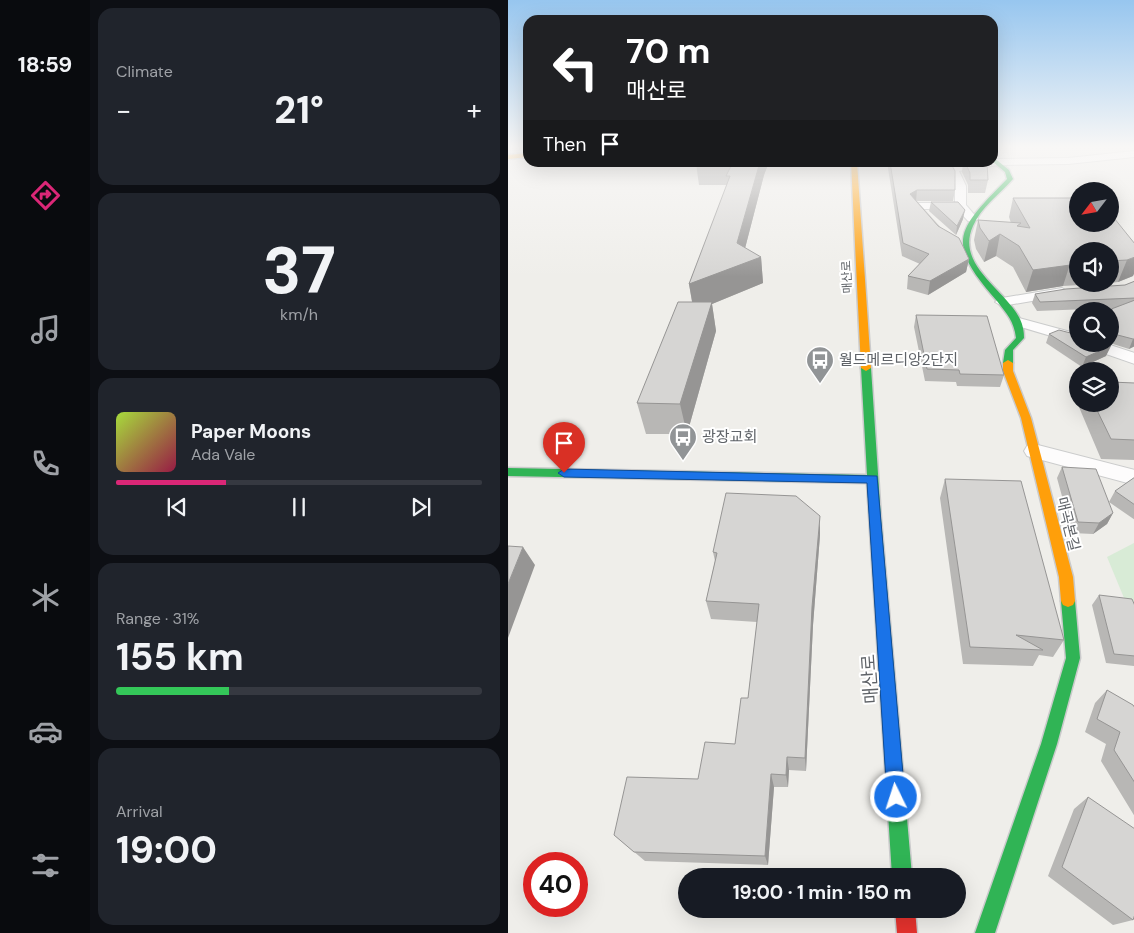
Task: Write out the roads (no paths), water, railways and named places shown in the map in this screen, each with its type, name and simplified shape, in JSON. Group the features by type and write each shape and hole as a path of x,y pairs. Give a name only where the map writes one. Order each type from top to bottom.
{"street":[{"name":"매산로","path":"856,190 873,479 901,868"},
{"path":"960,206 962,190"},
{"path":"965,250 964,239 972,219 1000,190"},
{"path":"929,220 916,206 960,206 972,219"},
{"path":"950,240 965,250 986,284 1019,322 1069,336"},
{"path":"1002,302 1069,292"},
{"name":"매곡본길","path":"985,933 1049,744 1074,658 1066,577 1026,418 1008,371 1009,350 1020,338 1019,322"},
{"path":"1114,352 1134,359"},
{"path":"1034,451 1134,478"},
{"path":"508,472 873,479"},
{"path":"906,918 907,933"}],"place":[{"name":"월드메르디앙2단지","path":"820,384"},
{"name":"광장교회","path":"683,461"}]}
